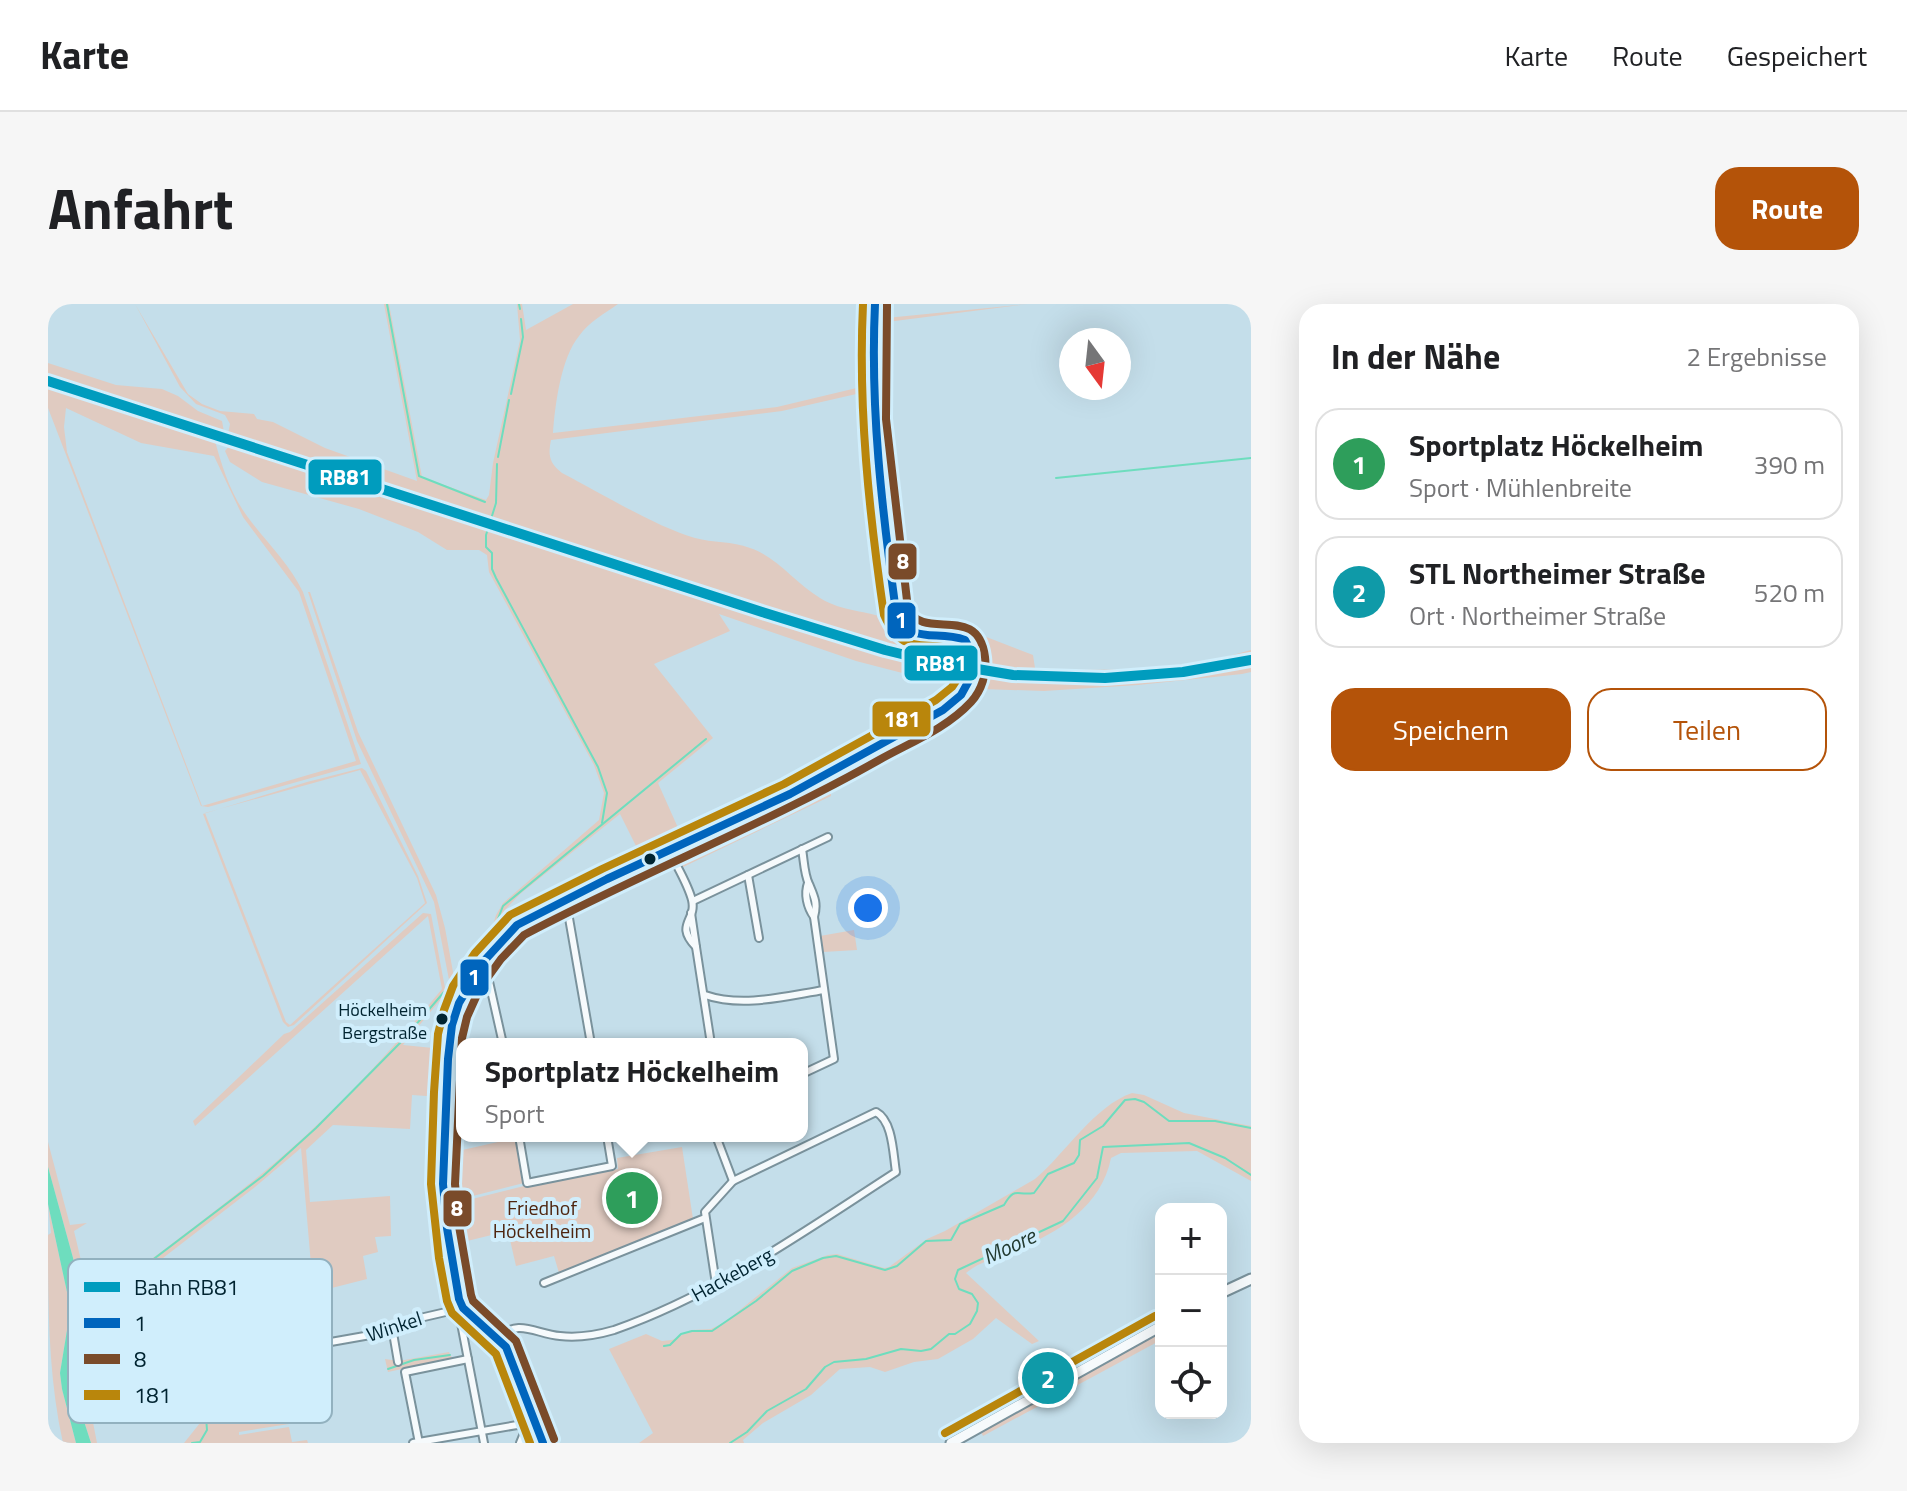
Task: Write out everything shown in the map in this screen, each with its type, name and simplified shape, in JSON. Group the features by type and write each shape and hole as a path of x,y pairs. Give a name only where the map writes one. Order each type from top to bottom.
{"main road":[{"path":"1227,1290 1251,1279"},
{"path":"951,1443 1155,1329"}],"street":[{"path":"484,1443 460,1318 463,1308 450,1249 443,1183 447,1067 453,1020 458,1005 481,967 517,925 851,763 946,707 971,682 974,658 965,640 953,635 915,634 902,625 896,612 878,452 873,340 875,304"},
{"path":"693,901 828,837"},
{"path":"802,849 808,883 814,892 814,917 834,1059 808,1071"},
{"path":"670,852 693,901 685,924 688,938 696,947 710,1038"},
{"path":"748,875 759,938"},
{"path":"566,901 590,1038"},
{"path":"481,967 488,977 502,1038"},
{"path":"705,995 719,999 760,1000 824,990"},
{"path":"707,1012 719,999"},
{"name":"Hackeberg","path":"498,1338 508,1329 519,1327 560,1336 599,1334 647,1317 760,1260 896,1172 887,1122 876,1112 733,1181"},
{"path":"520,1142 527,1183 612,1166 608,1142"},
{"path":"716,1284 705,1212 733,1181 718,1142"},
{"path":"544,1283 705,1218"},
{"path":"463,1308 498,1338 511,1358 530,1425 543,1443"},
{"name":"Winkel","path":"332,1342 376,1334 429,1314 463,1308"},
{"path":"392,1327 398,1362"},
{"path":"468,1359 405,1372 417,1443 530,1425"},
{"path":"520,1443 530,1425"}],"green space":[{"path":"135,304 188,394 202,404 220,411 254,414 257,419 273,422 325,448 417,481 384,304 389,304 422,477 486,500 520,340 517,304 522,304 526,330 573,304 618,304 587,326 573,345 560,382 553,433 777,407 865,386 865,304 872,304 870,347 894,617 902,630 912,636 960,643 967,651 969,666 837,631 228,434 230,424 225,415 196,404 180,387","holes":["865,392 869,455 890,620 828,603 760,552 736,544 695,538 645,517 562,473 554,466 550,450 551,440 782,411"]},
{"path":"877,304 882,304 880,316 886,318 1028,304 887,322 877,321"},
{"path":"876,326 882,326 880,363 885,454 903,610 907,620 917,625 953,624 1033,655 1035,668 1090,670 1171,666 1251,650 1251,657 1183,669 1114,675 1011,673 977,669 976,649 969,638 959,633 933,632 908,623 898,609 883,484"},
{"path":"48,363 116,385 162,389 198,411 222,421 224,432 48,375"},
{"path":"48,386 215,441 227,479 241,507 303,592 361,764 208,807 201,806 48,408","holes":["66,408 141,443 214,456 243,517 299,592 356,761 202,806 67,452 64,427"]},
{"path":"229,446 876,653 968,675 966,680 912,670 910,675 856,661 719,614 730,631 654,664 713,738 658,783 683,839 843,761 929,707 931,713 838,767 681,843 679,841 666,847 667,850 517,922 499,937 455,995 450,985 434,902 357,741 308,592 358,732 436,895 455,983 489,938 503,903 599,820 604,793 594,765 489,572 487,555 479,550 447,550 418,532 359,509 262,482 230,462 225,451","holes":["620,814 642,858 514,919 504,911 520,894"]},
{"path":"1251,667 1251,672 1242,674 1138,685 1044,691 981,689 947,715 831,783 831,796 681,868 677,860 678,853 687,847 821,783 947,710 968,693 975,677 1044,684 1113,683"},
{"path":"362,768 366,771 418,876 427,903 294,1025 288,1027 283,1022 203,814 286,1022 290,1025 425,903 417,878 360,770 218,809"},
{"path":"423,913 431,914 446,993 403,1045 443,1049 441,1097 412,1095 410,1129 333,1125 306,1150 310,1202 390,1196 391,1236 375,1237 378,1252 363,1256 367,1279 332,1288 332,1259 311,1259 301,1148 162,1259 151,1259 220,1207 309,1133 378,1063 442,989 428,916 195,1126 193,1121 284,1034 290,1032"},
{"path":"854,930 857,950 823,952 820,936"},
{"path":"1132,1093 1144,1095 1184,1113 1251,1126 1251,1181 1197,1151 1121,1153 1111,1158 1106,1176 1097,1191 1074,1217 1044,1237 966,1273 1039,1341 1032,1344 996,1318 973,1339 938,1359 914,1362 885,1372 870,1367 840,1369 811,1395 763,1423 743,1440 744,1443 639,1443 653,1433 609,1349 646,1334 662,1341 672,1340 692,1330 711,1329 725,1322 792,1268 828,1255 837,1254 889,1267 927,1239 1035,1179 1105,1108"},
{"path":"48,1142 70,1225 87,1223 74,1231 81,1259 73,1259 48,1167"},
{"path":"498,1142 517,1142 524,1183 461,1199 457,1262 448,1185 449,1153"},
{"name":"Friedhof Höckelheim","path":"682,1147 693,1219 559,1273 554,1256 516,1266 508,1231 463,1242 464,1201 524,1186 618,1169 617,1158"},
{"path":"48,1204 67,1292 68,1324 60,1373 68,1423 71,1423 76,1443 63,1443 54,1392 49,1314 48,1235 51,1233"},
{"path":"1155,1333 1155,1343 983,1436 981,1432"},
{"path":"449,1352 452,1358 388,1372 385,1359 399,1361"},
{"path":"85,1423 93,1423 97,1443 91,1443"},
{"path":"200,1423 289,1423 239,1432 239,1435 289,1427 292,1442 307,1440 308,1443 184,1443"}],"shaded area":[{"path":"48,1167 73,1259 68,1259 68,1324 67,1292 48,1204"},
{"path":"68,1324 68,1412 60,1373"},
{"path":"71,1423 85,1423 91,1443 76,1443"}],"waterway":[{"path":"387,304 419,476 485,502"},
{"path":"519,304 520,309"},
{"path":"511,394 523,337 521,319"},
{"path":"498,457 509,400"},
{"path":"1056,478 1251,458"},
{"path":"497,464 496,503 486,535 486,547 492,553 492,569 598,767 607,793 602,823"},
{"path":"455,986 490,939 503,906 706,739"},
{"path":"154,1259 263,1176 316,1128 401,1042 444,992"},
{"path":"664,1346 670,1345 681,1334 712,1331 792,1271 823,1258 836,1256 885,1270 897,1266 926,1241 951,1240 960,1224 1004,1205 1014,1194 1034,1193 1048,1174 1074,1163 1079,1155 1080,1140 1103,1126 1125,1100 1144,1102 1169,1121 1215,1121 1251,1128"},
{"name":"Moore","path":"730,1443 747,1432 767,1411 806,1389 825,1367 834,1362 866,1359 901,1349 931,1349 949,1334 955,1334 970,1324 978,1303 972,1294 959,1289 955,1279 958,1270 1063,1221 1097,1178 1103,1147 1189,1143 1225,1158 1251,1175"},
{"path":"388,1369 414,1360 450,1355"},
{"path":"192,1443 200,1442 207,1430 206,1423"}],"rail line":[{"name":"RB81","path":"48,381 762,612 930,661 1013,675 1105,678 1183,672 1251,660"}],"transit line":[{"name":"181","path":"530,1443 496,1354 452,1313 447,1301 431,1184 438,1034 444,1010 453,986 475,953 510,915 784,784 936,700 958,678 961,661 957,650 906,642 891,628 884,615 866,460 862,382 863,304"},
{"name":"1","path":"543,1443 506,1347 463,1308 459,1299 443,1184 452,1025 459,1003 484,961 517,925 607,879 790,794 943,710 961,695 972,675 972,653 965,640 917,633 910,630 896,612 876,420 875,304"},
{"name":"8","path":"462,1038 467,1017 480,988 524,935 836,784 939,728 961,712 978,692 985,669 980,640 962,626 926,623 908,609 886,419 887,305"},
{"name":"8","path":"457,1142 455,1184 471,1295 473,1301 516,1341 554,1439"},
{"name":"181","path":"945,1433 1155,1316"}],"place":[{"name":"Höckelheim Bergstraße","path":"442,1019"},
{"name":"Sportplatz Höckelheim","path":"632,1198"},
{"name":"STL Northeimer Straße","path":"1048,1378"}]}
